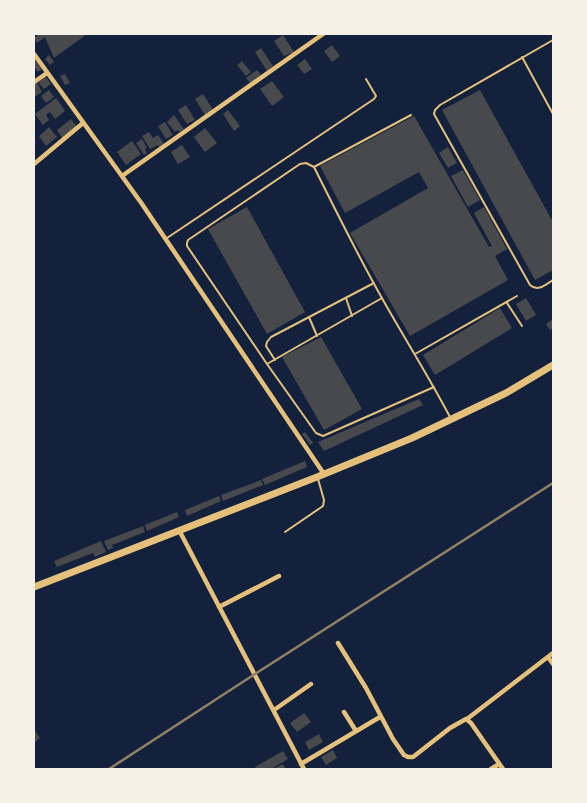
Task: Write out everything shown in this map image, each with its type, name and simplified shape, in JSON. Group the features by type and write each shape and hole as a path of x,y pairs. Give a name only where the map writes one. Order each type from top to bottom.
{"highway":[{"path":"34,588 412,438 506,392 553,365"}],"street":[{"path":"122,176 322,34"},
{"path":"34,54 165,239 320,476"},
{"path":"34,82 47,73"},
{"path":"34,164 84,123"},
{"path":"179,530 304,769"},
{"path":"219,607 279,576"},
{"path":"338,643 366,688 393,739 408,757 413,757 463,719 467,720 553,653"},
{"path":"548,657 553,664"},
{"path":"274,710 311,684"},
{"path":"344,712 356,731"},
{"path":"301,764 380,717"},
{"path":"467,720 503,769"},
{"path":"491,769 499,764"}],"lane":[{"path":"553,40 440,105 434,114 530,285 538,289 553,280"},
{"path":"522,57 553,114"},
{"path":"165,239 374,99 376,96 366,79"},
{"path":"314,167 410,115"},
{"path":"434,387 323,436 316,433 187,246 188,240 300,164 306,163 314,167 350,240 416,354 434,387 451,420"},
{"path":"275,360 266,346 271,337 374,283"},
{"path":"416,354 517,296"},
{"path":"346,298 352,316"},
{"path":"268,364 382,298"},
{"path":"507,303 522,326"},
{"path":"310,317 317,336"},
{"path":"285,532 323,506 324,500 320,476"}],"building":[{"path":"39,34 87,34 54,58 45,37 37,43 34,38"},
{"path":"283,35 294,52 284,56 274,41"},
{"path":"332,45 340,56 332,62 324,51"},
{"path":"261,48 273,66 267,71 255,52"},
{"path":"49,55 54,62 50,65 45,59"},
{"path":"305,59 312,69 304,74 297,65"},
{"path":"34,60 42,69 38,72 34,67"},
{"path":"242,61 251,72 246,76 237,65"},
{"path":"257,70 261,75 250,83 246,78"},
{"path":"65,74 70,83 65,85 60,76"},
{"path":"45,76 51,84 44,89 38,82"},
{"path":"272,81 284,97 272,106 260,89"},
{"path":"37,82 42,92 34,97 34,84"},
{"path":"49,90 54,97 46,103 41,96"},
{"path":"480,90 553,222 553,270 535,280 442,110"},
{"path":"203,94 213,110 205,115 195,99"},
{"path":"56,98 65,111 55,119 50,112 46,115 49,120 43,125 35,114"},
{"path":"186,105 195,120 187,124 178,110"},
{"path":"228,110 240,126 234,131 223,114"},
{"path":"174,115 184,129 179,132 177,130 175,132 167,122"},
{"path":"414,116 489,247 492,246 474,213 484,207 507,249 495,256 508,280 410,336 350,233 428,188 419,172 345,213 320,166"},
{"path":"71,119 77,127 63,139 57,130"},
{"path":"165,122 173,135 166,139 158,126"},
{"path":"49,127 57,137 46,146 39,136"},
{"path":"205,128 217,143 205,152 194,137"},
{"path":"149,132 153,138 158,135 164,144 150,149 142,136"},
{"path":"142,139 147,148 145,149 147,153 144,155 136,143"},
{"path":"132,141 141,154 126,165 117,152"},
{"path":"182,145 190,157 178,164 171,152"},
{"path":"448,147 457,163 448,168 439,153"},
{"path":"463,170 480,200 468,207 451,176"},
{"path":"247,207 305,312 267,334 208,229"},
{"path":"526,298 536,315 526,321 516,304"},
{"path":"500,308 512,328 435,375 423,355"},
{"path":"553,319 553,328 550,330 546,324"},
{"path":"321,337 362,409 324,430 282,357"},
{"path":"419,399 423,405 324,451 318,442"},
{"path":"305,432 313,443 310,445 302,434"},
{"path":"305,461 307,467 265,485 262,479"},
{"path":"261,480 263,485 223,501 221,495"},
{"path":"219,496 221,501 187,516 185,510"},
{"path":"177,512 179,517 147,531 145,525"},
{"path":"143,526 145,532 112,545 113,548 108,550 104,541"},
{"path":"101,541 106,552 95,557 93,553 57,567 54,561"},
{"path":"304,713 311,722 297,732 290,723"},
{"path":"34,729 40,738 34,743"},
{"path":"319,734 323,742 309,750 305,742"},
{"path":"333,750 337,758 326,765 321,757"},
{"path":"283,751 288,759 271,769 256,769 255,767"},
{"path":"283,764 286,769 273,769"}],"railway":[{"path":"109,769 553,483"}]}
